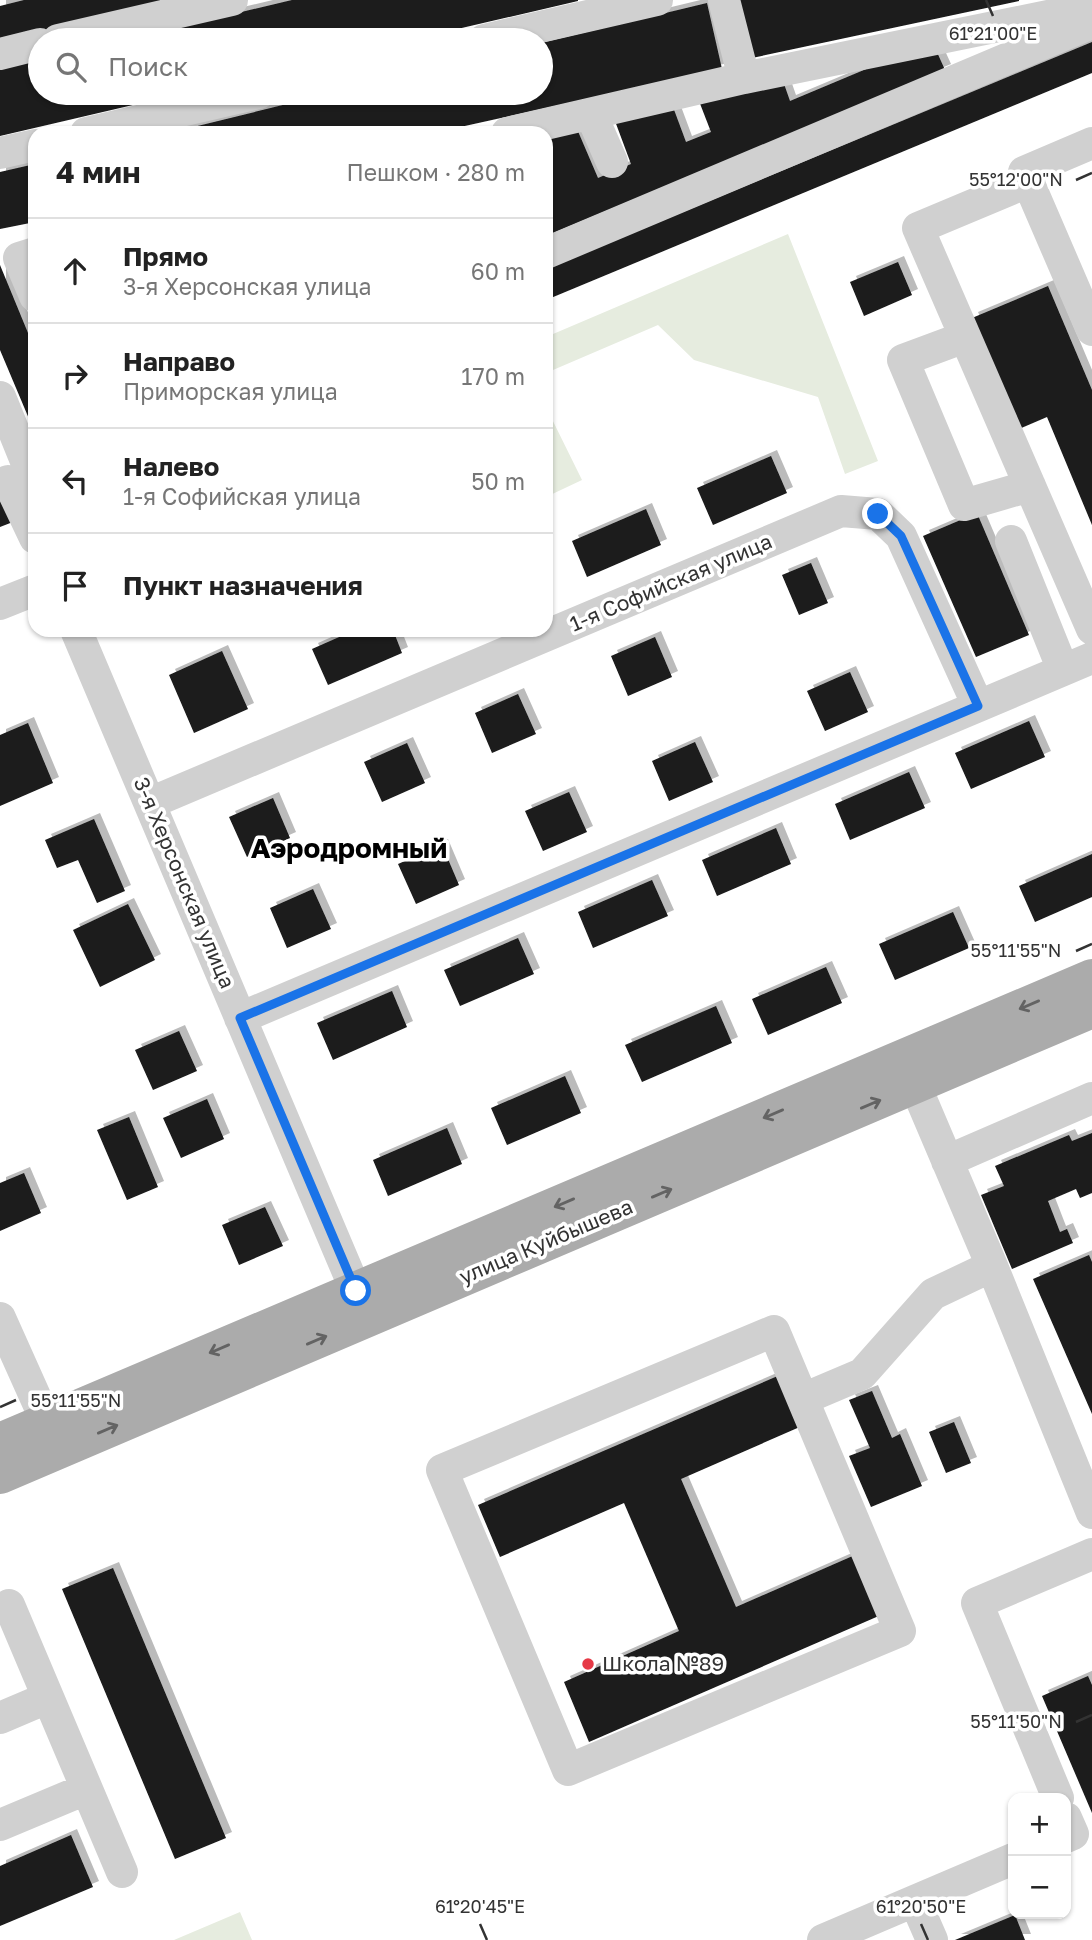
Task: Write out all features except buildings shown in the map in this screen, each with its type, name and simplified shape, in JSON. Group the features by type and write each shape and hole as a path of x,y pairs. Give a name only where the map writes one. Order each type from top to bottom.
{"main road":[{"name":"улица Куйбышева","path":"909,1072 1092,978"},
{"name":"улица Куйбышева","path":"0,1475 52,1436 909,1072 1092,1009"},
{"name":"улица Куйбышева","path":"0,1442 52,1436"}],"street":[{"path":"110,28 232,0"},
{"path":"536,28 657,0"},
{"path":"724,0 744,78"},
{"path":"538,126 744,78 1092,7"},
{"path":"553,250 1092,23"},
{"path":"0,54 28,47"},
{"path":"116,126 207,105"},
{"path":"590,114 612,162"},
{"path":"1092,143 918,228 1092,629"},
{"path":"0,153 28,147"},
{"path":"1026,177 1092,330"},
{"path":"28,255 19,258 28,279"},
{"path":"965,337 903,360 964,505 1030,486"},
{"path":"0,397 28,512"},
{"name":"1-я Софийская улица","path":"553,633 841,511 878,514 901,536 978,706"},
{"path":"1011,541 1063,670"},
{"path":"0,604 28,593"},
{"name":"3-я Херсонская улица","path":"79,637 361,1305"},
{"name":"1-я Софийская улица","path":"150,803 543,637"},
{"path":"240,1018 1092,658"},
{"path":"909,1072 992,1266 1092,1513"},
{"path":"947,1161 1092,1098"},
{"path":"803,1399 862,1374 933,1294 992,1266"},
{"path":"0,1318 52,1436"},
{"path":"774,1331 803,1399 900,1630 568,1770 442,1470 774,1331"},
{"path":"1056,1793 977,1603 1092,1554"},
{"path":"9,1605 122,1872"},
{"path":"0,1718 47,1698"},
{"path":"0,1825 86,1789"},
{"path":"822,1940 1008,1861"},
{"path":"915,1901 932,1940"}],"shaded area":[{"path":"788,234 878,461 845,474 818,397 694,360 658,325 553,370 553,334"},
{"path":"553,421 582,480 553,494"},
{"path":"240,1912 252,1940 174,1940"}],"place":[{"name":"Школа №89","path":"588,1664"}],"district":[{"name":"Аэродромный","path":"349,848"}],"route":[{"path":"356,1291 240,1018 978,706 901,536 878,514"}]}
